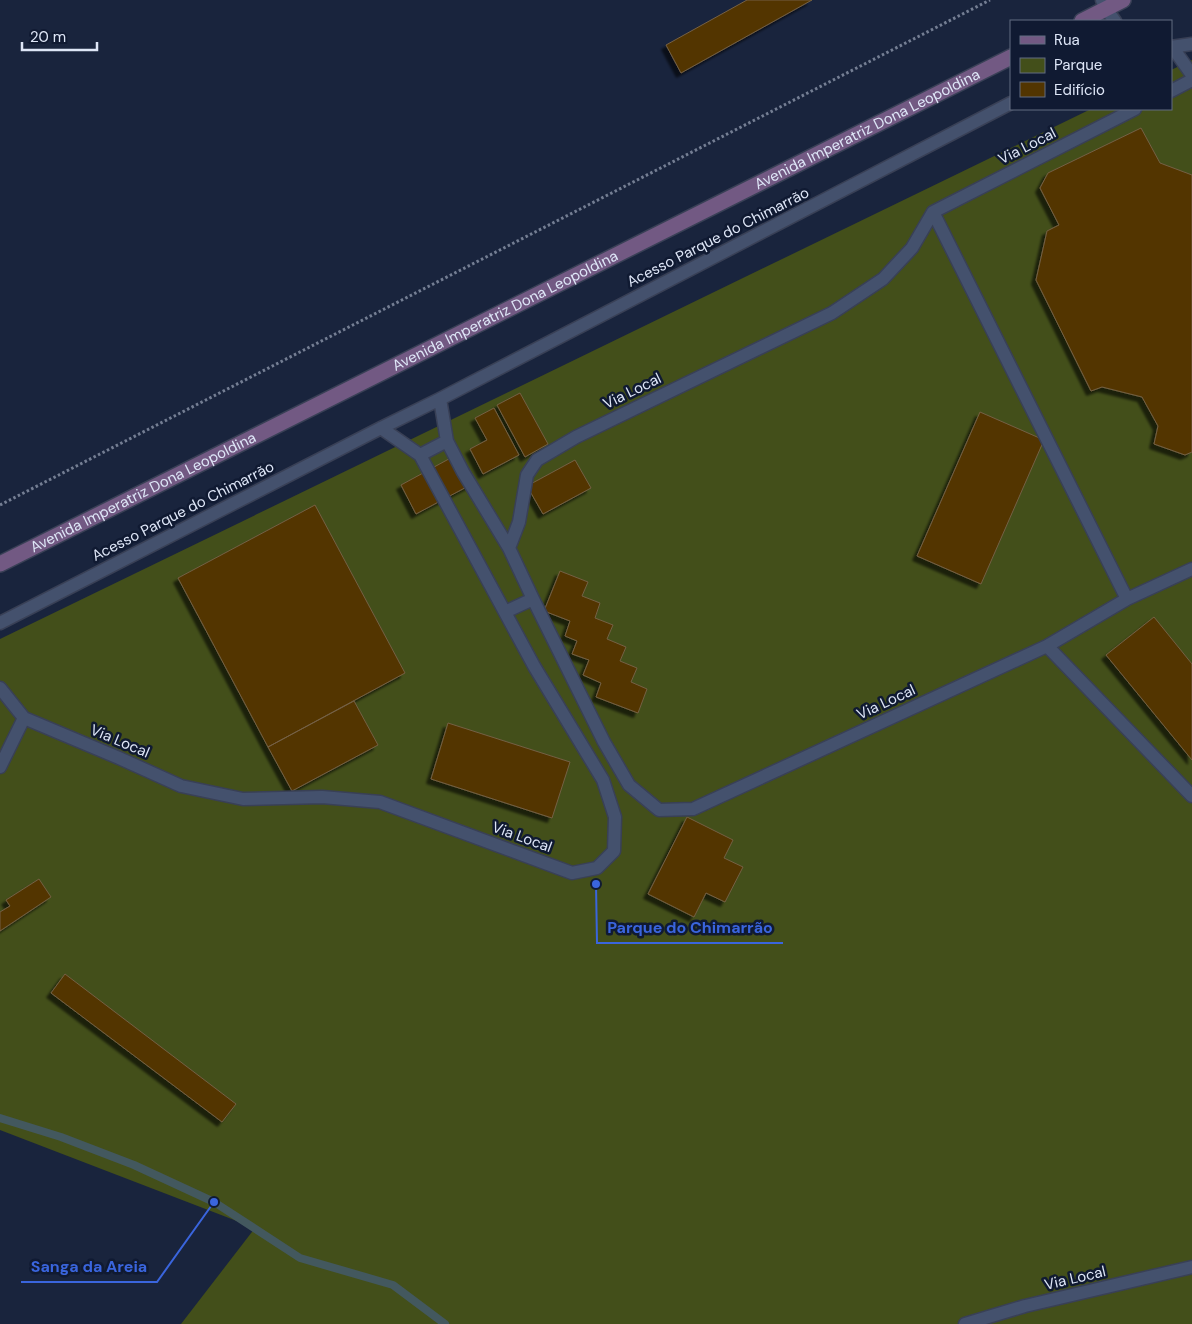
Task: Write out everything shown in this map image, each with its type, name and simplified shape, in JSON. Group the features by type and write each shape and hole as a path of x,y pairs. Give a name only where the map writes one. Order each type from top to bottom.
{"main road":[{"path":"1084,20 1107,10 1123,0"},
{"name":"Avenida Imperatriz Dona Leopoldina","path":"0,564 1010,58"}],"lane":[{"path":"1192,44 1172,48 1192,75"},
{"path":"1172,90 1192,80"},
{"name":"Acesso Parque do Chimarrão","path":"0,624 381,428 440,400 1010,104"},
{"name":"Via Local","path":"509,548 519,522 527,475 537,460 576,437 832,313 883,279 912,248 932,212 1133,110"},
{"path":"932,212 1126,599 1192,569"},
{"path":"381,428 420,455 446,441 440,400"},
{"name":"Via Local","path":"446,441 509,548 604,742 629,785 660,810 693,809 1047,646 1126,599"},
{"name":"Via Local","path":"0,688 24,718 181,786 243,800 322,797 380,802 572,873 597,868 614,851 615,816 603,780 562,714 420,455"},
{"path":"505,612 533,599"},
{"path":"1047,646 1192,796"},
{"path":"0,767 24,718"},
{"path":"586,752 604,742"},
{"name":"Via Local","path":"966,1324 1025,1306 1192,1267"}],"path":[{"path":"0,505 990,0"}],"green space":[{"path":"1192,60 1192,1324 181,1324 255,1228 0,1130 0,639 1089,110 1172,110 1172,70"}],"building":[{"path":"747,0 812,0 681,73 666,45"},
{"path":"1141,128 1160,163 1192,175 1192,452 1185,455 1154,444 1158,426 1142,397 1102,387 1091,391 1036,280 1047,231 1059,225 1040,188 1048,173"},
{"path":"520,393 548,444 525,457 497,405"},
{"path":"494,408 519,455 483,474 470,449 487,440 475,418"},
{"path":"980,412 1044,440 981,584 917,556"},
{"path":"458,454 474,483 416,514 401,485"},
{"path":"575,460 591,488 543,514 527,486"},
{"path":"315,505 405,673 268,747 178,578"},
{"path":"560,571 588,582 582,596 600,603 595,618 613,625 607,639 626,647 620,661 637,668 631,682 647,689 638,713 596,697 601,683 583,675 589,660 572,654 577,641 565,636 570,621 544,611"},
{"path":"1154,617 1192,664 1192,760 1106,655"},
{"path":"354,701 378,745 292,791 268,747"},
{"path":"448,723 570,762 552,818 431,779"},
{"path":"687,817 733,840 724,858 743,867 725,902 706,893 694,917 648,894"},
{"path":"39,879 51,897 0,931 0,912 10,906 6,900"},
{"path":"65,974 236,1104 222,1122 51,993"}],"waterway":[{"path":"0,1118 61,1137 134,1165 214,1202 300,1258 393,1285 445,1324"}],"place":[{"name":"Parque do Chimarrão","path":"596,884"},
{"name":"Sanga da Areia","path":"214,1202"}]}
